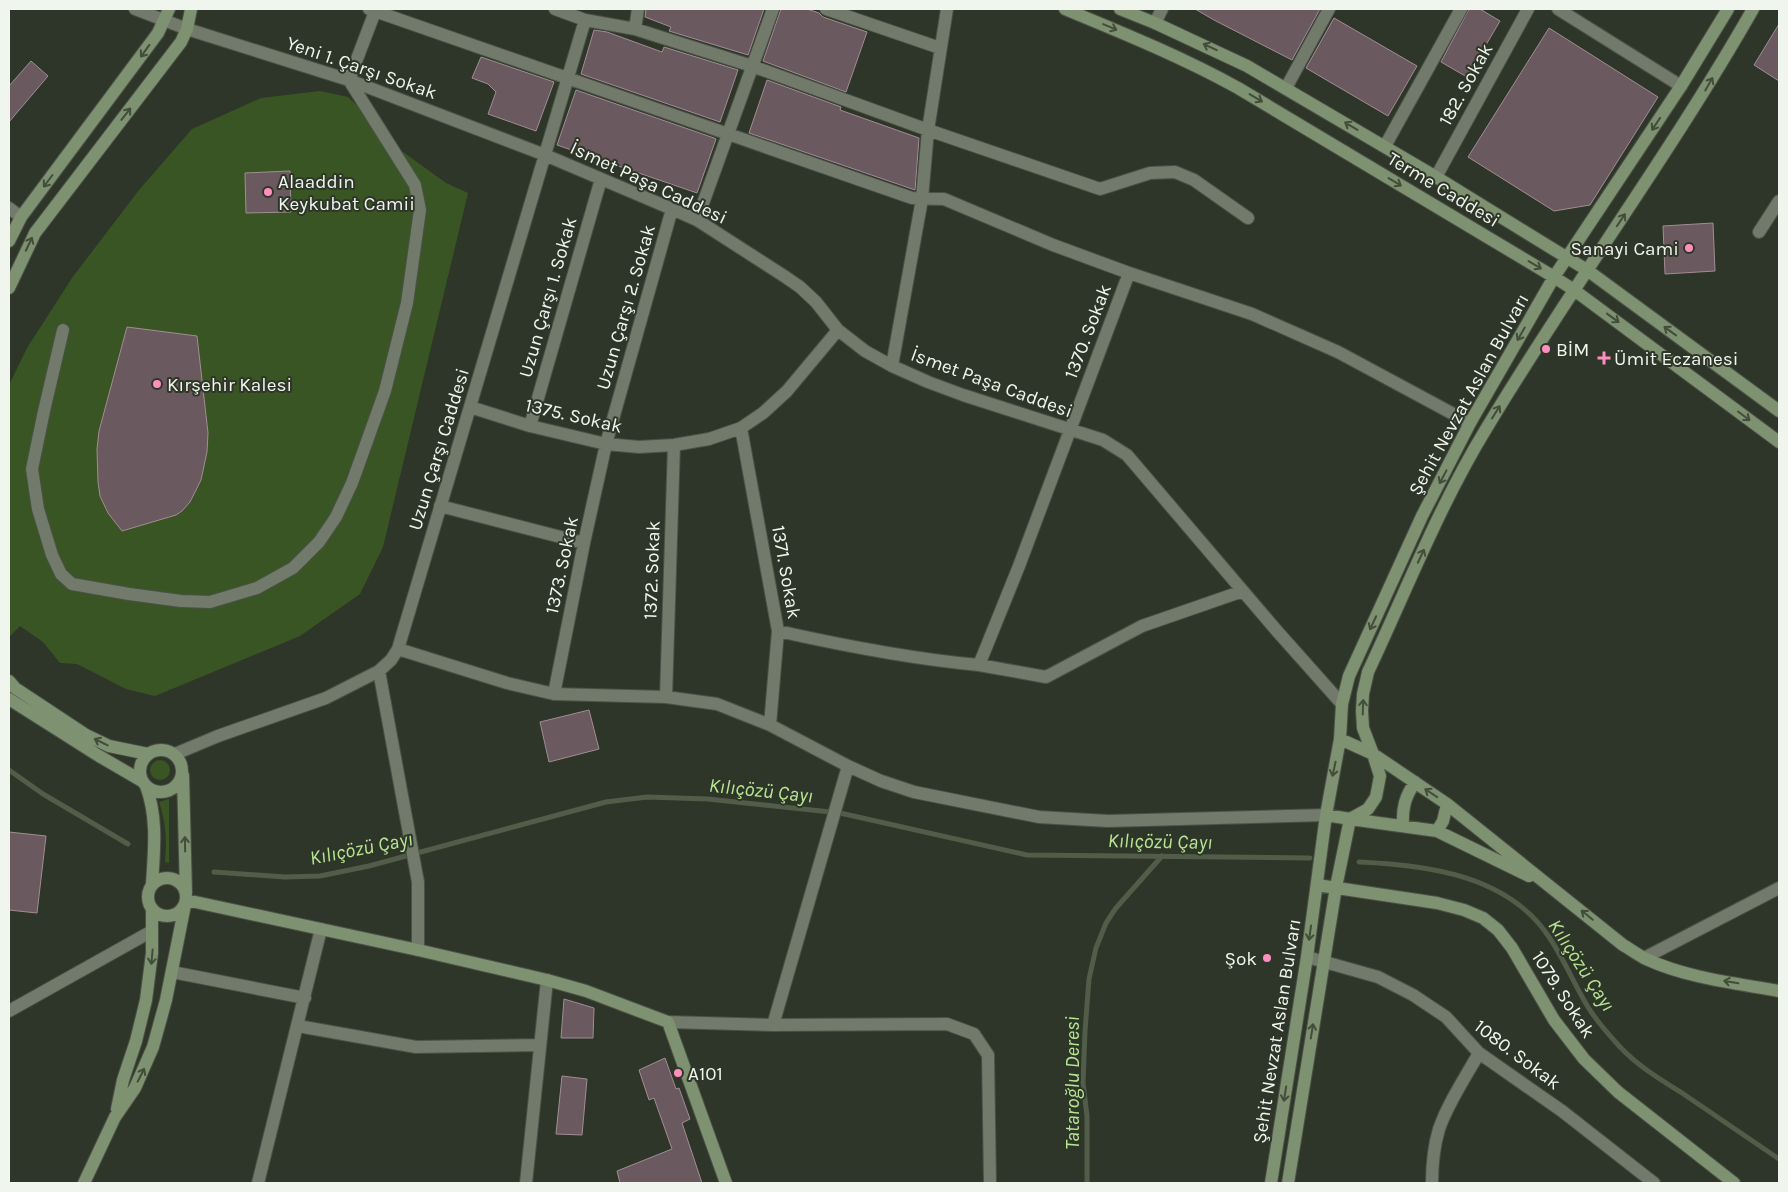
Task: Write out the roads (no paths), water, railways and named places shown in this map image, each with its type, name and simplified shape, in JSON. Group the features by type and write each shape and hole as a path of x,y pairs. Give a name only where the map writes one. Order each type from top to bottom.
{"main road":[{"path":"9,288 35,233 181,42 187,29 191,9"},
{"name":"Terme Caddesi","path":"1064,9 1145,42 1210,72 1554,277 1779,442"},
{"name":"Terme Caddesi","path":"1120,9 1216,50 1286,88 1436,176 1587,270 1779,412"},
{"name":"Şehit Nevzat Aslan Bulvarı","path":"1271,1183 1307,957 1326,815 1340,739 1342,704 1349,676 1422,516 1470,423 1554,277 1681,86 1728,9"},
{"name":"Şehit Nevzat Aslan Bulvarı","path":"1288,1183 1346,836 1350,819 1368,809 1376,797 1380,776 1364,728 1362,711 1363,694 1368,672 1436,523 1485,430 1574,290 1700,99 1753,9"},
{"path":"9,241 21,218 148,47 167,14"},
{"path":"9,681 15,688 86,735 109,746 148,754 162,750 175,754 182,764 183,770 186,899 172,972 158,1030 147,1063 135,1088 115,1116 84,1183"},
{"path":"9,699 157,792 170,791 179,783 183,770"},
{"path":"1340,739 1373,754 1447,804 1623,945 1644,958 1670,969 1698,976 1779,991"},
{"path":"115,1116 123,1080 136,1041 146,1000 152,953 152,908 148,896 152,884 154,820 152,804 140,766 148,754"},
{"path":"1403,826 1402,810 1406,795 1415,782"},
{"path":"1437,831 1443,821 1447,804"},
{"path":"1326,815 1437,831 1551,887"},
{"path":"152,884 163,878 180,882 186,899"},
{"name":"1079. Sokak","path":"1317,885 1437,903 1464,910 1483,918 1498,930 1512,948 1554,1020 1584,1059 1631,1103 1734,1183"},
{"path":"152,908 157,913 170,916 176,914 186,899"},
{"path":"186,899 547,980 586,991 668,1022 726,1183"}],"street":[{"name":"Yeni 1. Çarşı Sokak","path":"135,9 167,14 187,29 350,80 545,155"},
{"path":"64,330 44,410 32,469 38,509 52,555 61,574 72,584 129,594 210,602 257,588 293,568 319,542 336,518 352,483 385,391 405,312 420,210 415,185 350,80 374,9 912,198 944,199 1053,245 1252,314 1338,352 1470,423"},
{"path":"555,9 585,20 635,29 752,66 928,130 1100,189 1150,173 1175,172 1194,180 1248,218"},
{"path":"635,29 638,9"},
{"path":"697,220 773,9"},
{"path":"826,9 940,48"},
{"path":"892,366 922,199 928,130 947,9"},
{"path":"1155,23 1162,9"},
{"path":"1286,88 1329,9"},
{"path":"1384,146 1461,9"},
{"name":"182. Sokak","path":"1436,176 1528,9"},
{"path":"1558,9 1681,86"},
{"name":"Uzun Çarşı Caddesi","path":"175,754 218,736 308,705 346,688 379,671 391,660 398,649 585,20"},
{"name":"İsmet Paşa Caddesi","path":"545,155 697,220 751,253 800,288 816,302 838,330 865,351 892,366 963,395 1103,440 1127,455 1342,704"},
{"name":"Uzun Çarşı 1. Sokak","path":"530,426 601,179"},
{"path":"1758,232 1779,201"},
{"path":"9,208 21,218"},
{"name":"Uzun Çarşı 2. Sokak","path":"606,444 672,208"},
{"name":"1370. Sokak","path":"979,665 1129,272"},
{"name":"1375. Sokak","path":"470,407 530,426 606,444 639,447 674,445 710,439 741,428 763,413 787,391 838,330"},
{"name":"1371. Sokak","path":"741,428 778,631 770,725"},
{"name":"1373. Sokak","path":"554,694 606,444"},
{"name":"1372. Sokak","path":"666,697 674,445"},
{"path":"440,506 584,544"},
{"path":"778,631 843,646 979,665 1046,677 1142,626 1243,591"},
{"path":"398,649 507,683 554,694 666,697 717,704 770,725 881,781 914,792 1038,817 1108,822 1326,815"},
{"path":"379,671 418,882 418,950"},
{"path":"773,1025 848,766"},
{"path":"1644,958 1779,888"},
{"path":"258,1183 321,929"},
{"path":"9,1011 152,931"},
{"name":"1080. Sokak","path":"1307,957 1378,977 1413,995 1446,1017 1479,1053 1562,1110 1654,1183"},
{"path":"172,972 305,998"},
{"path":"526,1183 547,980"},
{"path":"668,1022 773,1025 947,1024 974,1034 988,1055 990,1183"},
{"path":"298,1026 416,1047 540,1045"},
{"path":"1432,1183 1432,1165 1439,1131 1446,1114 1479,1053"}],"waterway":[{"path":"9,770 43,794 128,844"},
{"name":"Kılıçözü Çayı","path":"214,872 285,877 320,876 369,866 606,802 647,797 708,799 840,813 1027,855 1310,858"},
{"name":"Tataroğlu Deresi","path":"1087,1183 1087,1116 1083,1083 1089,979 1096,948 1106,923 1116,908 1162,856"},
{"name":"Kılıçözü Çayı","path":"1359,862 1412,866 1464,877 1489,887 1512,900 1532,916 1549,937 1592,1013 1628,1055 1779,1159"}],"place":[{"name":"Alaaddin Keykubat Camii","path":"268,192"},
{"name":"Sanayi Cami","path":"1689,248"},
{"name":"BİM","path":"1546,349"},
{"name":"Ümit Eczanesi","path":"1604,358"},
{"name":"Kırşehir Kalesi","path":"157,384"},
{"name":"Şok","path":"1267,958"},
{"name":"A101","path":"678,1073"}]}
